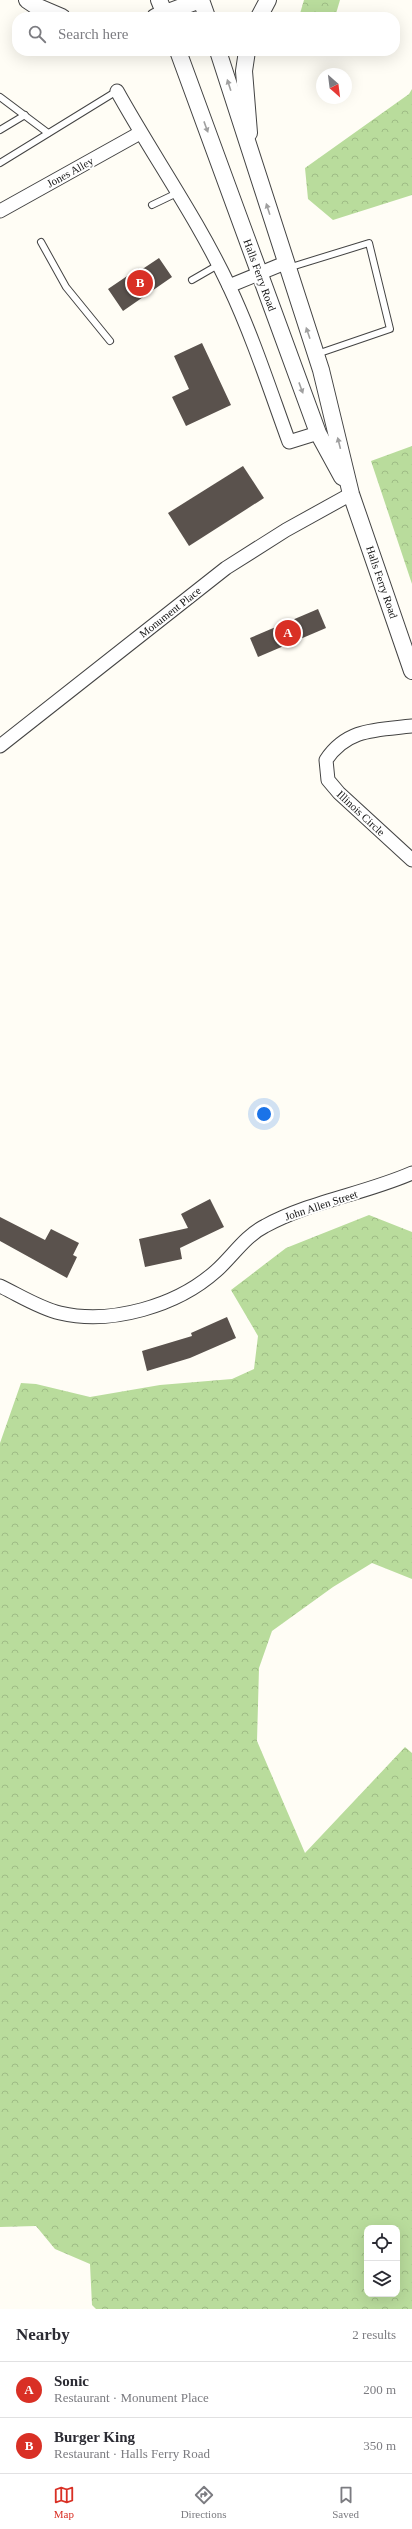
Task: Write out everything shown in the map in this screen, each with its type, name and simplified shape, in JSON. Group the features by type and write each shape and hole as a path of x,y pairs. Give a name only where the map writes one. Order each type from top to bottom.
{"street":[{"path":"27,0 50,12"},
{"path":"161,12 200,0 205,12"},
{"path":"261,12 268,0"},
{"name":"Halls Ferry Road","path":"180,56 318,433 351,494"},
{"name":"Halls Ferry Road","path":"220,56 286,266 316,354 351,494 412,670"},
{"path":"246,56 244,71 248,112 249,149"},
{"path":"117,91 140,133 177,193 229,286 250,333 289,442 318,433"},
{"name":"Jones Alley","path":"0,211 140,133"},
{"path":"229,286 259,272 286,266"},
{"name":"Monument Place","path":"0,746 226,568 286,530 351,494"},
{"name":"Illinois Circle","path":"412,726 370,730 345,738 326,760 328,780 339,793 412,860"},
{"name":"John Allen Street","path":"0,1286 60,1313 86,1317 113,1315 137,1310 170,1299 193,1287 216,1272 261,1228 287,1214 382,1186 412,1173"}],"lane":[{"path":"0,163 117,91"},
{"path":"0,97 48,133"},
{"path":"0,130 25,116"},
{"path":"152,205 177,193"},
{"path":"41,242 66,287 110,340"},
{"path":"286,266 369,243 390,329 316,354"},
{"path":"192,280 218,265"}],"green space":[{"path":"304,0 340,0 336,12 300,12"},
{"path":"412,89 412,195 333,220 308,199 305,168 409,94"},
{"path":"412,446 412,584 371,461"},
{"path":"369,1215 412,1232 412,1579 372,1563 333,1587 272,1631 259,1668 257,1741 305,1853 405,1747 412,1753 412,2309 96,2309 92,2305 90,2264 55,2249 36,2226 0,2227 0,1443 21,1383 36,1384 90,1397 160,1385 232,1379 254,1369 258,1336 231,1290 286,1248"}],"building":[{"path":"159,258 172,277 123,311 108,289 139,268 141,270"},
{"path":"202,343 231,405 186,426 172,397 189,389 174,356"},
{"path":"243,466 264,498 189,546 168,513"},
{"path":"318,609 326,628 258,657 250,638"},
{"path":"210,1199 224,1227 180,1248 182,1259 145,1267 139,1239 188,1228 181,1214"},
{"path":"0,1217 45,1240 51,1229 79,1243 73,1255 77,1257 67,1278 0,1241"},
{"path":"227,1317 236,1338 190,1358 147,1371 142,1351 192,1336 191,1333"}],"place":[{"name":"Burger King","path":"140,283"},
{"name":"Sonic","path":"288,633"}]}
